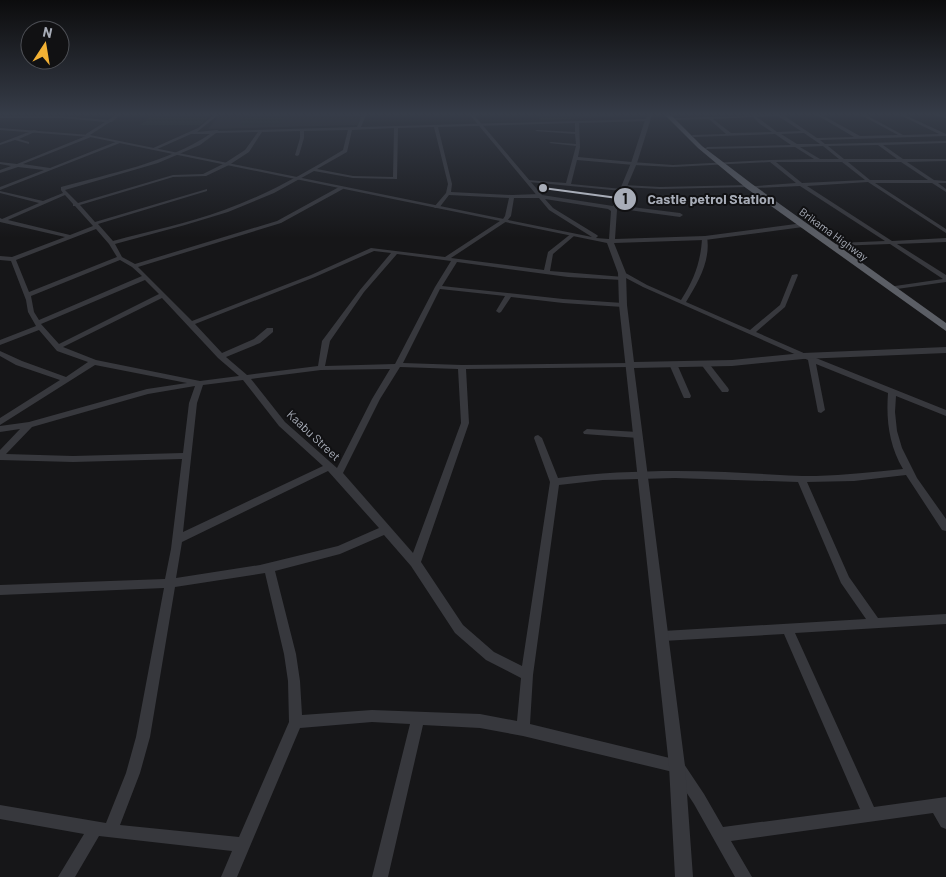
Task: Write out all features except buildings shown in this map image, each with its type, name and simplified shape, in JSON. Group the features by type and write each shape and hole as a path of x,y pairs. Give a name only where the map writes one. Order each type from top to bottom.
{"highway":[{"name":"Brikama Highway","path":"714,156 803,226 946,328"},
{"name":"Brikama Highway","path":"715,156 722,163"},
{"name":"Brikama Highway","path":"752,186 946,322"}],"street":[{"path":"0,172 39,156"},
{"path":"0,191 85,156"},
{"path":"26,295 120,258 112,243 74,205 63,188 156,162 170,156"},
{"path":"185,156 608,241 705,238 803,226"},
{"path":"74,205 145,186 174,176 204,175 239,156"},
{"path":"112,243 225,212 263,196 337,156"},
{"path":"314,170 353,178 395,178 395,156"},
{"path":"437,207 448,192 450,184 443,156"},
{"path":"507,156 539,196 562,217 608,241"},
{"path":"636,156 615,208 608,241 622,276 623,305 677,766 684,877"},
{"path":"811,156 819,161"},
{"path":"838,156 869,181 946,231"},
{"path":"895,156 930,182 946,191"},
{"path":"568,185 575,158 673,166 770,161 946,160"},
{"path":"770,161 800,183 946,279"},
{"path":"0,163 19,164 51,170"},
{"path":"528,181 623,188 752,186 869,181 946,182"},
{"path":"134,266 279,222 341,188"},
{"path":"0,258 13,258 71,237 94,225 205,190"},
{"path":"0,191 45,202"},
{"path":"1,221 64,192"},
{"path":"448,192 512,197 539,196 615,208 680,215"},
{"path":"447,258 505,220 512,197"},
{"path":"1,221 71,237"},
{"path":"547,272 550,254 572,235"},
{"path":"683,302 693,288 703,265 705,238"},
{"path":"837,245 946,240"},
{"path":"190,324 313,276 373,249 585,277 622,276 807,358 946,414"},
{"path":"321,368 326,341 362,291 395,252"},
{"path":"13,258 38,325 58,346 94,362 200,383"},
{"name":"Kaabu Street","path":"120,258 134,266 146,277 221,356 246,378 282,424 338,474 415,563 459,629 490,656 527,675"},
{"path":"338,474 376,399 455,260"},
{"path":"752,332 784,306 795,275"},
{"path":"0,343 146,277"},
{"path":"897,287 946,279"},
{"path":"438,287 623,305"},
{"path":"58,346 163,295"},
{"path":"499,311 508,295"},
{"path":"221,356 257,341 270,330"},
{"path":"0,429 29,425 147,392 200,383 321,368 732,363 946,350"},
{"path":"0,353 19,363 65,379"},
{"path":"807,358 821,410"},
{"path":"0,422 94,362"},
{"path":"704,363 725,390"},
{"path":"673,364 687,396"},
{"path":"415,563 465,423 462,367"},
{"path":"66,877 102,830 132,773 143,737 177,540 193,403 200,383"},
{"path":"892,392 890,412 893,436 907,472 946,527"},
{"path":"0,456 29,425"},
{"path":"587,432 638,435"},
{"path":"523,729 527,675 555,482 538,438"},
{"path":"0,456 73,459 188,456"},
{"path":"177,540 330,466"},
{"path":"555,482 642,473 801,479 852,478 907,472"},
{"path":"801,479 845,580 876,624"},
{"path":"1,592 170,583 269,568 340,550 385,530"},
{"path":"229,877 296,722 294,681 290,654 269,568"},
{"path":"662,636 788,630 946,619"},
{"path":"788,630 870,815"},
{"path":"296,722 372,716 480,721 523,729 677,766 744,877"},
{"path":"380,877 418,718"},
{"path":"719,835 941,805 946,822"},
{"path":"0,812 102,830 242,846"}],"place":[{"name":"Castle petrol Station","path":"543,188"}]}
